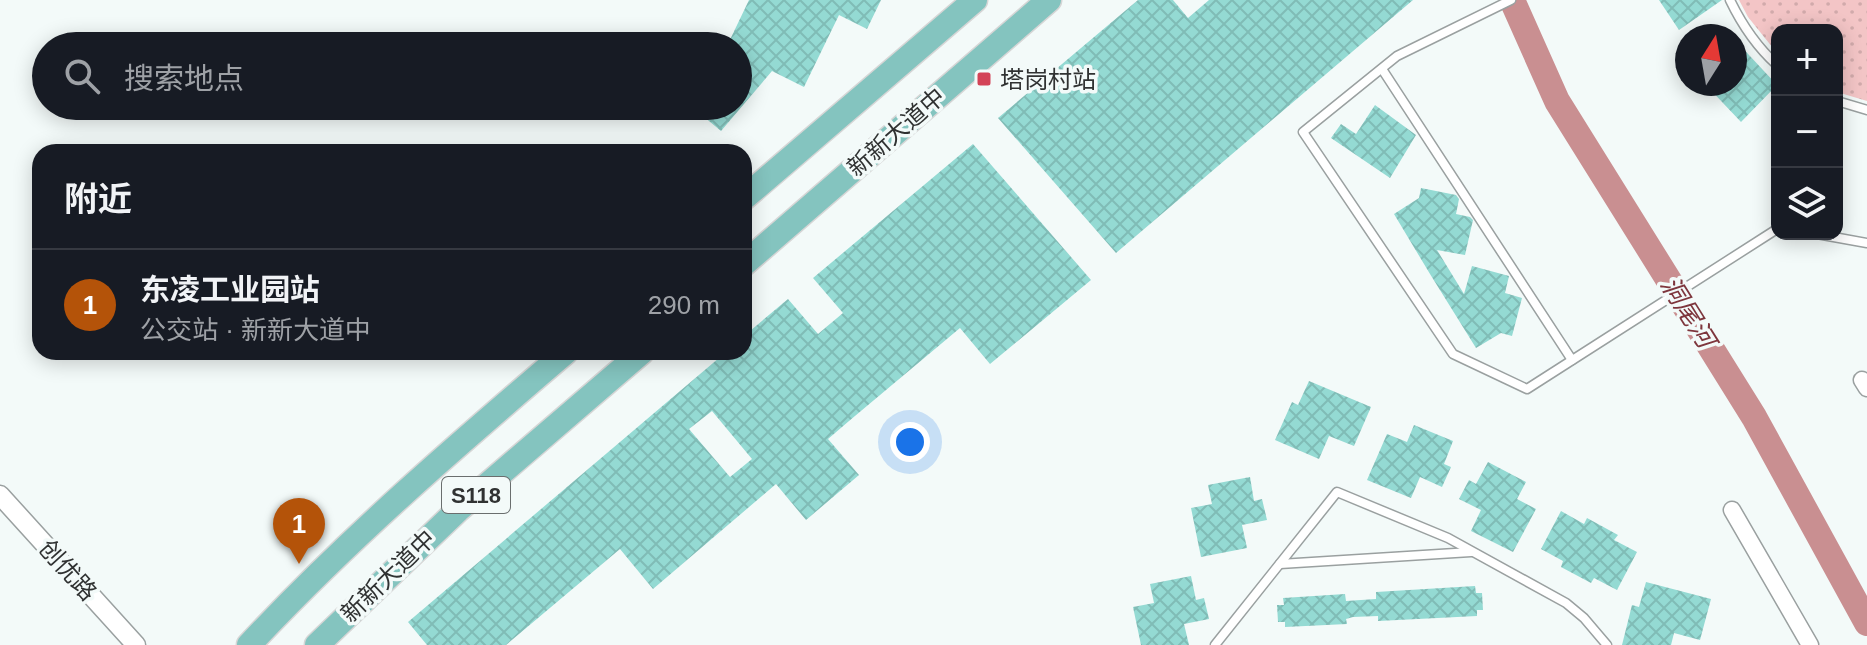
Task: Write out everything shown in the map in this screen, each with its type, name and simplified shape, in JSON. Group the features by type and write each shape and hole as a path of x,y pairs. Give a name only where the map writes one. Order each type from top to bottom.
{"main road":[{"name":"新新大道中","path":"752,191 975,0"},
{"name":"新新大道中","path":"752,257 1049,0"},
{"name":"新新大道中","path":"249,645 318,573 419,478 557,360"},
{"name":"新新大道中","path":"317,645 458,510 633,360"}],"street":[{"name":"创优路","path":"0,495 136,645"},
{"path":"1732,510 1810,645"}],"lane":[{"path":"1511,0 1397,56 1303,132 1453,354 1527,389 1771,233"},
{"path":"1730,0 1740,22 1771,59"},
{"path":"1382,69 1572,360"},
{"path":"1843,103 1867,110"},
{"path":"1843,239 1867,243"},
{"path":"1215,645 1337,492 1448,538 1566,603 1584,618 1607,645"},
{"path":"1280,564 1474,552"}],"shaded area":[{"path":"1739,0 1867,0 1867,101 1843,94 1843,24 1771,24 1771,46 1748,17"}],"building":[{"path":"749,0 881,0 867,29 839,15 804,87 772,71 752,95 752,32 734,32"},
{"path":"1138,0 1173,0 1188,18 1209,0 1413,0 1116,253 998,118"},
{"path":"1659,0 1722,0 1688,24 1675,24"},
{"path":"1747,53 1771,79 1771,91 1741,122 1716,96 1747,96"},
{"path":"1375,105 1416,135 1390,178 1331,138 1341,124 1356,134"},
{"path":"708,120 730,120 721,131"},
{"path":"973,144 1091,280 990,364 960,328 849,421 828,439 859,475 806,520 776,484 653,589 620,549 506,645 427,645 408,622 717,360 752,360 752,329 788,299 818,334 843,313 813,278","holes":["712,411 752,459 730,477 689,429"]},
{"path":"1421,188 1456,195 1459,199 1456,214 1473,220 1465,255 1437,250 1464,294 1472,266 1509,276 1505,293 1522,298 1512,336 1501,333 1476,348 1430,274 1394,214 1419,198"},
{"path":"1309,381 1371,407 1354,446 1329,436 1319,459 1275,440 1292,402 1298,405"},
{"path":"1414,425 1453,441 1444,464 1451,467 1442,487 1420,477 1411,498 1367,480 1387,434 1407,442"},
{"path":"1488,462 1526,482 1517,499 1536,509 1513,552 1471,531 1481,510 1459,499 1469,480 1476,484"},
{"path":"1250,477 1254,501 1262,499 1267,520 1242,525 1247,548 1201,557 1191,508 1212,504 1208,485"},
{"path":"1561,511 1584,524 1587,518 1618,535 1614,540 1637,552 1617,590 1594,578 1591,583 1561,567 1563,561 1541,549"},
{"path":"1191,576 1196,600 1204,598 1209,619 1184,624 1189,645 1141,645 1133,607 1154,603 1150,584"},
{"path":"1646,582 1711,599 1700,640 1674,633 1671,645 1622,645 1632,605 1639,607"},
{"path":"1475,586 1476,593 1482,593 1483,610 1477,610 1477,616 1378,621 1378,616 1353,617 1346,619 1347,624 1285,627 1285,622 1278,622 1277,605 1284,605 1283,598 1345,594 1346,601 1376,599 1376,592"}],"waterway":[{"name":"洞尾河","path":"1512,0 1557,101 1754,417 1867,623"}],"place":[{"name":"塔岗村站","path":"984,79"},
{"name":"东凌工业园站","path":"299,564"}]}
